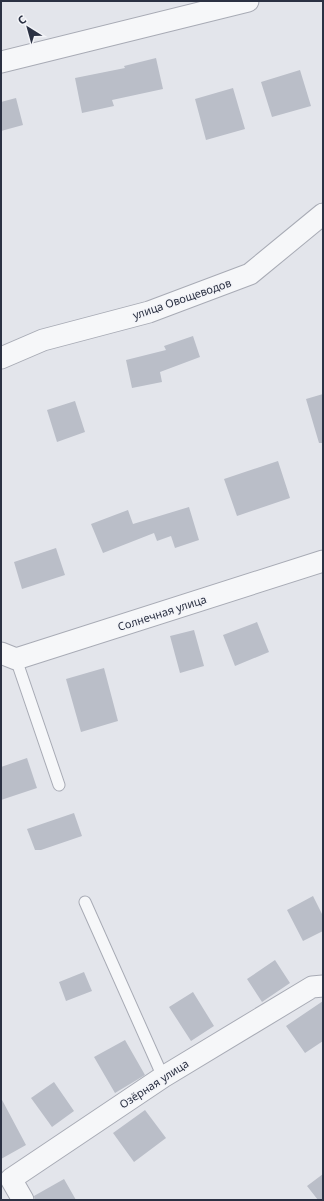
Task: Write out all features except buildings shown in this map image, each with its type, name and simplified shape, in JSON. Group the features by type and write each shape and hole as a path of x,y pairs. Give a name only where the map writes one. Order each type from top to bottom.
{"street":[{"path":"1,62 248,1"},
{"name":"улица Овощеводов","path":"1,358 43,340 149,312 250,274 323,214"},
{"name":"Солнечная улица","path":"8,656 323,561"},
{"name":"Озёрная улица","path":"23,1200 11,1179 163,1077 312,987 323,986"}],"lane":[{"path":"8,656 59,785"},
{"path":"85,902 163,1077"}]}
